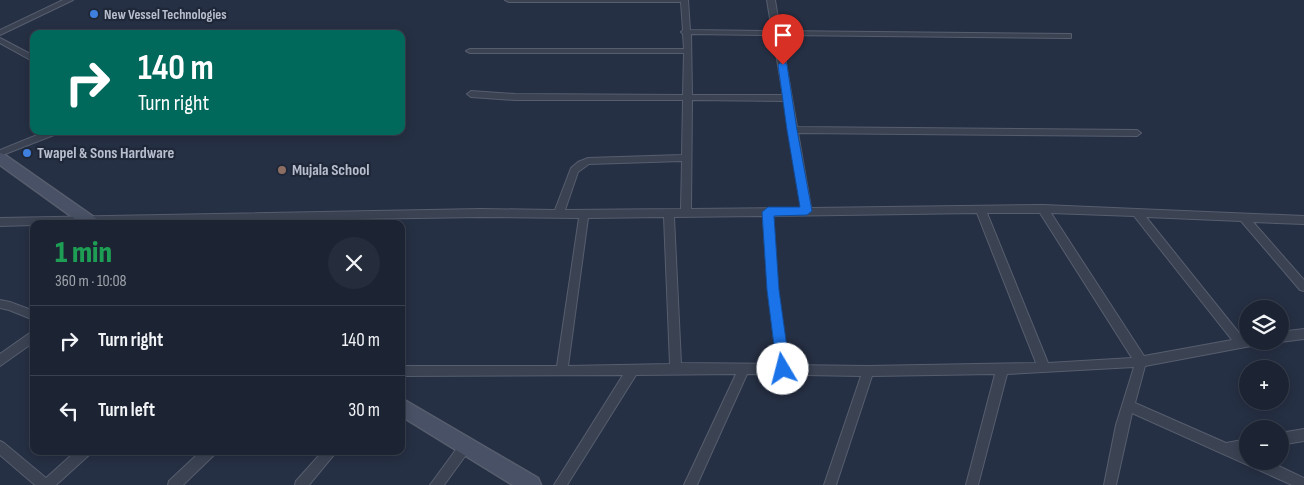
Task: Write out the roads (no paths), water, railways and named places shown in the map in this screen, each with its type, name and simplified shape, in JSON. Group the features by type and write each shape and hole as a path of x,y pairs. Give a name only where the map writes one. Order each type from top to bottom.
{"street":[{"path":"0,33 69,0"},
{"path":"509,0 684,0 685,32 688,51 686,212"},
{"path":"771,0 778,32 786,98 807,211"},
{"path":"685,32 1068,36"},
{"path":"0,40 30,58"},
{"path":"470,51 688,51"},
{"path":"471,94 786,98"},
{"path":"792,130 1137,133"},
{"path":"0,153 46,135"},
{"path":"0,158 86,220"},
{"path":"559,213 574,170 581,164 588,162 686,158"},
{"path":"390,220 559,213 1043,209 1304,220"},
{"path":"1043,209 1141,362 1128,406 1112,484"},
{"path":"980,210 1044,368"},
{"path":"669,212 676,368"},
{"path":"768,212 773,290 783,369"},
{"path":"1136,212 1239,334"},
{"path":"562,371 584,214"},
{"path":"1243,217 1304,287"},
{"path":"0,222 30,222"},
{"path":"0,304 30,314"},
{"path":"1289,336 1304,334"},
{"path":"0,361 30,338"},
{"path":"405,371 744,368 868,371 1044,368 1141,362 1239,343"},
{"path":"690,485 744,368"},
{"path":"972,485 1002,369"},
{"path":"560,485 633,370"},
{"path":"830,485 868,371"},
{"path":"1128,406 1239,455"},
{"path":"405,408 467,444 531,485"},
{"path":"1289,438 1304,435"},
{"path":"436,485 467,444"},
{"path":"0,447 46,485 80,455"},
{"path":"1225,449 1239,447"},
{"path":"174,485 206,455"},
{"path":"301,485 327,455"},
{"path":"1273,470 1304,484"}],"place":[{"name":"New Vessel Technologies","path":"94,14"},
{"name":"Twapel & Sons Hardware","path":"27,153"},
{"name":"Mujala School","path":"282,170"}]}
